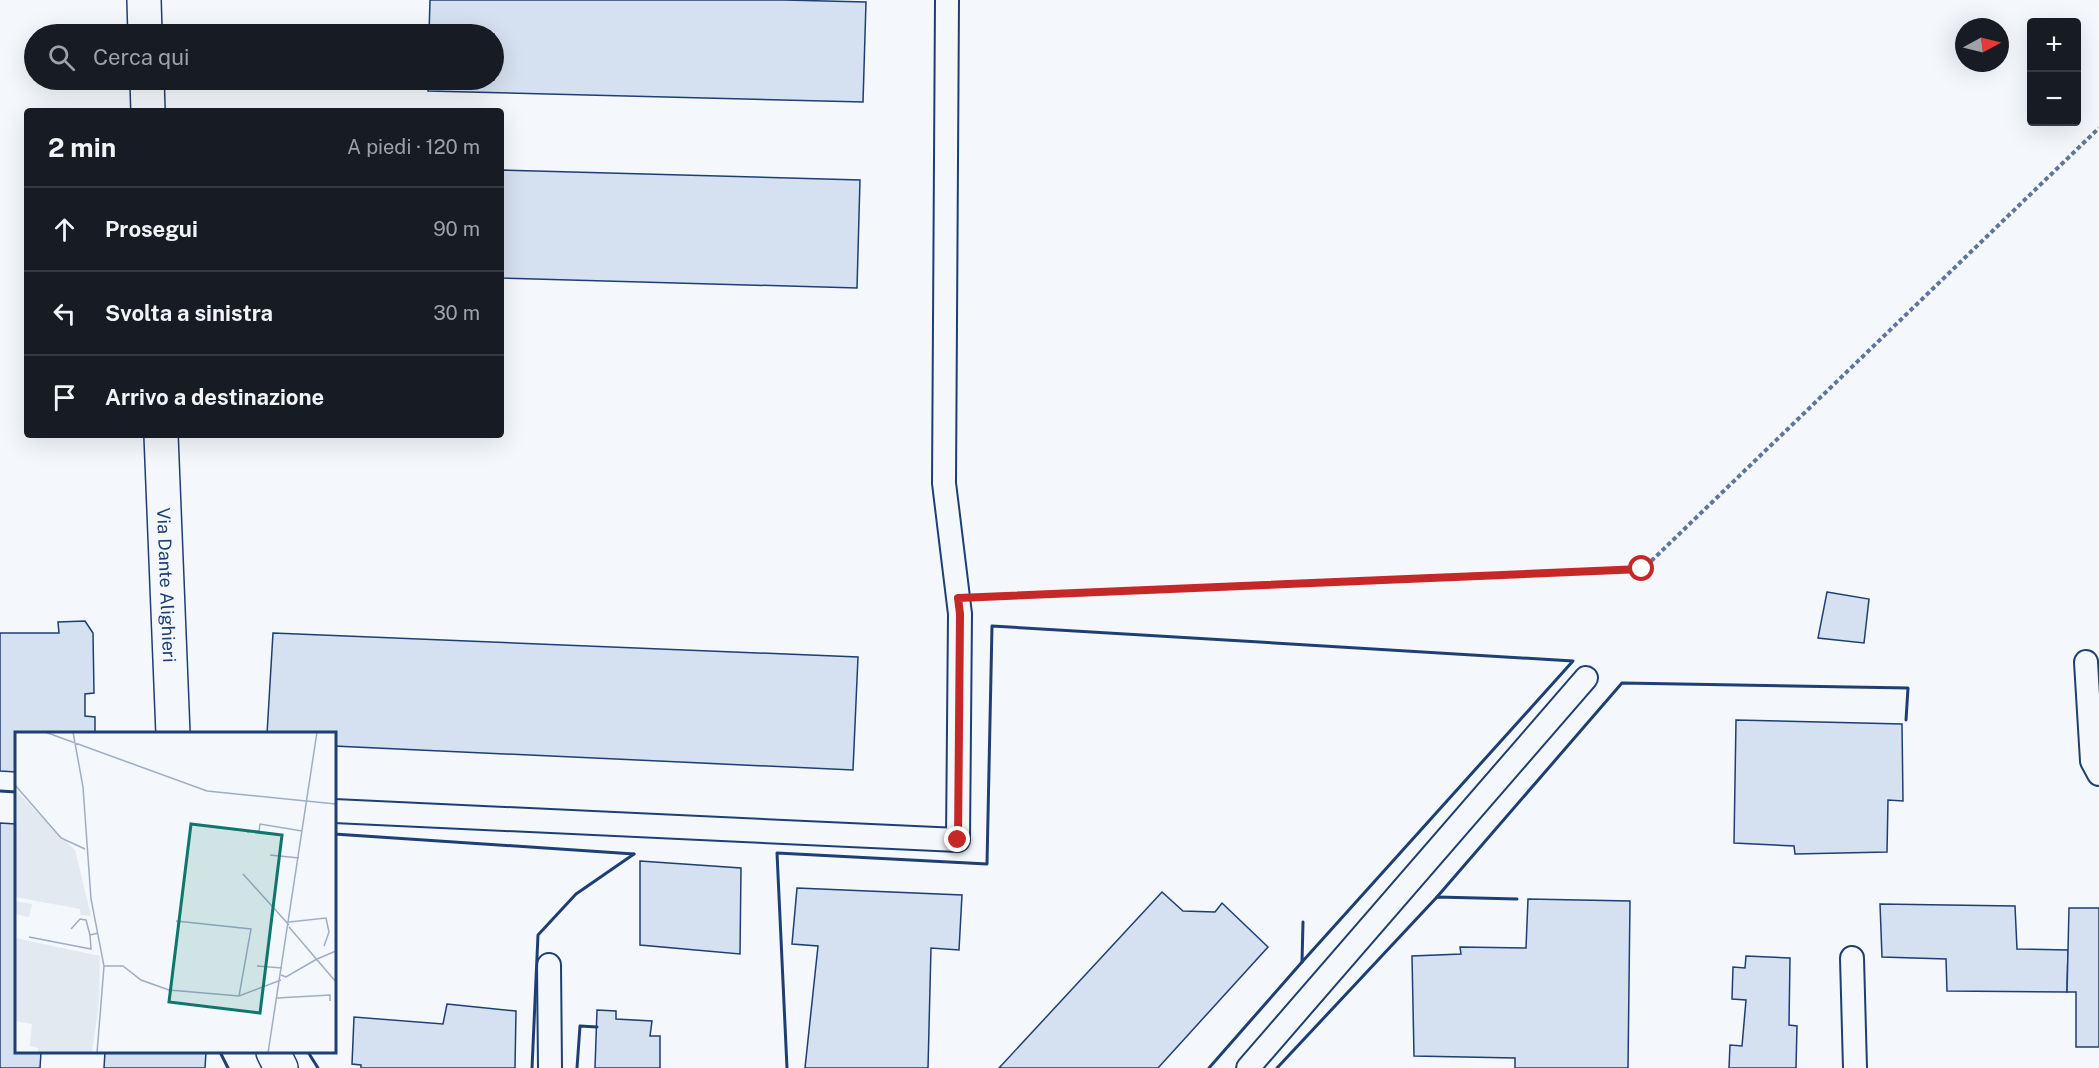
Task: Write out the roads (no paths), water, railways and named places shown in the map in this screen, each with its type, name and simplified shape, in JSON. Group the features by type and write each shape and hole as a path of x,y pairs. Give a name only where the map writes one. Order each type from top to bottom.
{"street":[{"path":"144,0 145,24"},
{"path":"147,90 148,108"},
{"name":"Via Dante Alighieri","path":"161,438 173,732"},
{"path":"274,1053 281,1068"}],"lane":[{"path":"336,811 958,840 960,614 944,483 947,0"},
{"path":"2086,662 2092,761 2099,774"},
{"path":"1248,1068 1586,678"},
{"path":"1852,958 1855,1068"},
{"path":"549,965 550,1068"}]}
